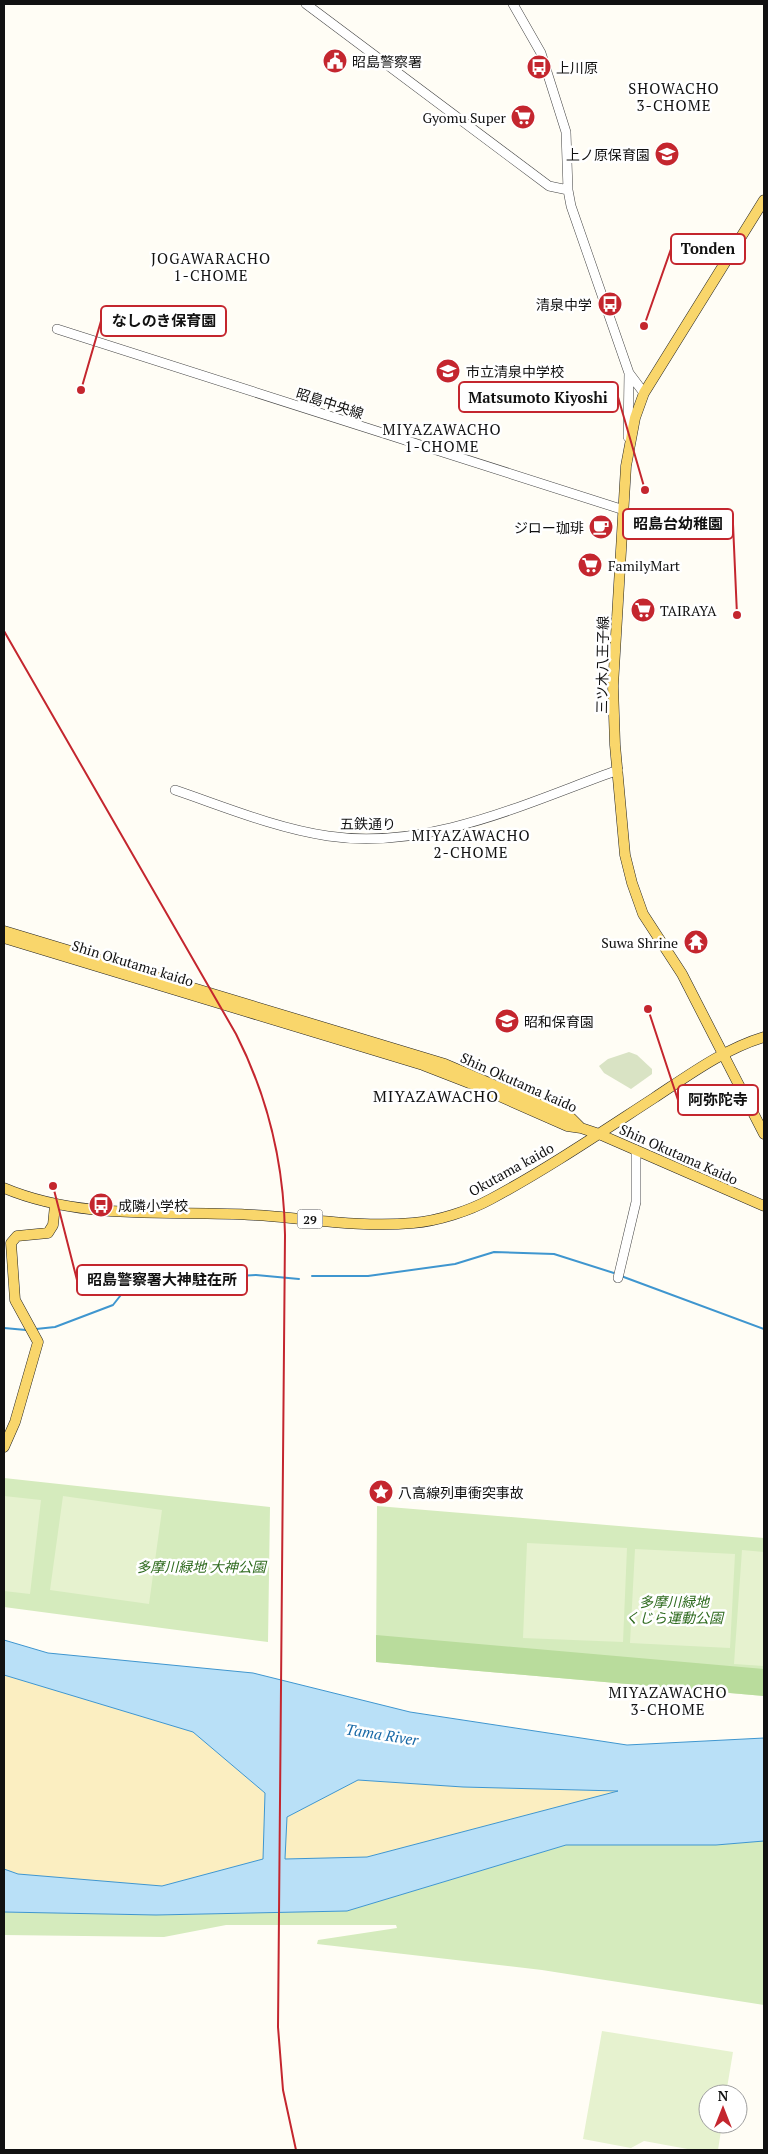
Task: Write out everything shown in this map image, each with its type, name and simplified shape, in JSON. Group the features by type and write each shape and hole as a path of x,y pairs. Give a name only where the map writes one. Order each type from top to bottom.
{"main road":[{"name":"三ツ木八王子線","path":"764,200 644,392 634,418 628,450 613,686 625,855 636,899 643,914 676,963 764,1134"},
{"name":"Shin Okutama kaido","path":"4,931 446,1064 571,1118 581,1128"},
{"name":"Shin Okutama kaido","path":"4,938 423,1065 472,1084 567,1126 581,1128"},
{"name":"Okutama kaido","path":"4,1188 55,1205 110,1211 254,1215 355,1222 415,1223 452,1214 485,1202 599,1134 724,1053 764,1037"},
{"name":"Shin Okutama Kaido","path":"581,1128 599,1134 764,1206"},
{"path":"4,1447 6,1436 38,1344 16,1300 11,1243 17,1236 48,1233 53,1225 55,1205"}],"street":[{"path":"306,4 549,186 568,190"},
{"path":"513,4 541,53 566,132 568,190 590,265 629,373 644,392"},
{"name":"昭島中央線","path":"57,329 624,510"},
{"path":"628,450 629,373"},
{"name":"五鉄通り","path":"175,790 292,828 331,836 382,838 417,835 461,825 618,770"},
{"path":"619,1275 636,1202 636,1150"}],"green space":[{"path":"629,1052 637,1055 652,1069 652,1074 631,1089 604,1073 599,1066 608,1059"},
{"name":"多摩川緑地 大神公園","path":"4,1478 270,1507 268,1642 4,1607"},
{"path":"4,1496 41,1500 30,1594 4,1591"},
{"path":"63,1496 162,1510 149,1604 50,1590"},
{"name":"多摩川緑地 くじら運動公園","path":"377,1506 764,1538 764,1696 376,1662"},
{"path":"527,1543 627,1548 623,1642 523,1638"},
{"path":"635,1549 735,1554 730,1648 630,1643"},
{"path":"742,1550 764,1552 764,1666 734,1664"},
{"path":"376,1635 764,1669 764,1696 376,1662"},
{"path":"764,1841 764,2005 542,1970 317,1944 318,1940 397,1928 396,1925 226,1925 164,1937 4,1935 4,1912 156,1915 347,1911 566,1845 716,1845"},
{"path":"602,2031 733,2052 728,2084 698,2084 698,2134 720,2134 718,2150 693,2150 644,2141 631,2148 583,2139"}],"sand":[{"path":"4,1675 193,1732 265,1793 263,1859 162,1886 18,1874 4,1869"},
{"path":"357,1780 463,1787 620,1791 367,1857 285,1859 287,1817"}],"water":[{"name":"Tama River","path":"4,1640 48,1653 253,1673 410,1712 627,1745 764,1738 764,1841 716,1845 566,1845 347,1911 156,1915 4,1912 4,1869 18,1874 162,1886 263,1859 265,1793 193,1732 4,1675","holes":["358,1780 463,1787 618,1791 367,1857 285,1859 287,1817"]}],"waterway":[{"path":"312,1276 368,1276 455,1264 494,1252 554,1254 617,1274"},
{"path":"36,1329 55,1327 113,1305 128,1286 167,1280 256,1275 299,1279"},
{"path":"621,1276 764,1329"},
{"path":"4,1328 26,1330"}],"railway":[{"path":"4,631 236,1034 257,1082 272,1132 277,1157 284,1209 285,1235 278,2027 283,2090 296,2150"}],"place":[{"name":"昭島警察署","path":"335,61"},
{"name":"上川原","path":"539,67"},
{"name":"Gyomu Super","path":"523,117"},
{"name":"上ノ原保育園","path":"667,154"},
{"name":"清泉中学","path":"610,304"},
{"name":"Tonden","path":"644,326"},
{"name":"市立清泉中学校","path":"448,371"},
{"name":"なしのき保育園","path":"81,390"},
{"name":"Matsumoto Kiyoshi","path":"645,490"},
{"name":"ジロー珈琲","path":"601,527"},
{"name":"FamilyMart","path":"590,565"},
{"name":"TAIRAYA","path":"643,610"},
{"name":"昭島台幼稚園","path":"737,615"},
{"name":"Suwa Shrine","path":"696,942"},
{"name":"阿弥陀寺","path":"648,1009"},
{"name":"昭和保育園","path":"507,1021"},
{"name":"昭島警察署大神駐在所","path":"53,1186"},
{"name":"成隣小学校","path":"101,1205"},
{"name":"八高線列車衝突事故","path":"381,1492"}],"district":[{"name":"SHOWACHO 3-CHOME","path":"674,96"},
{"name":"JOGAWARACHO 1-CHOME","path":"211,266"},
{"name":"MIYAZAWACHO 1-CHOME","path":"442,438"},
{"name":"MIYAZAWACHO 2-CHOME","path":"471,844"},
{"name":"MIYAZAWACHO","path":"436,1096"},
{"name":"MIYAZAWACHO 3-CHOME","path":"668,1700"}]}
